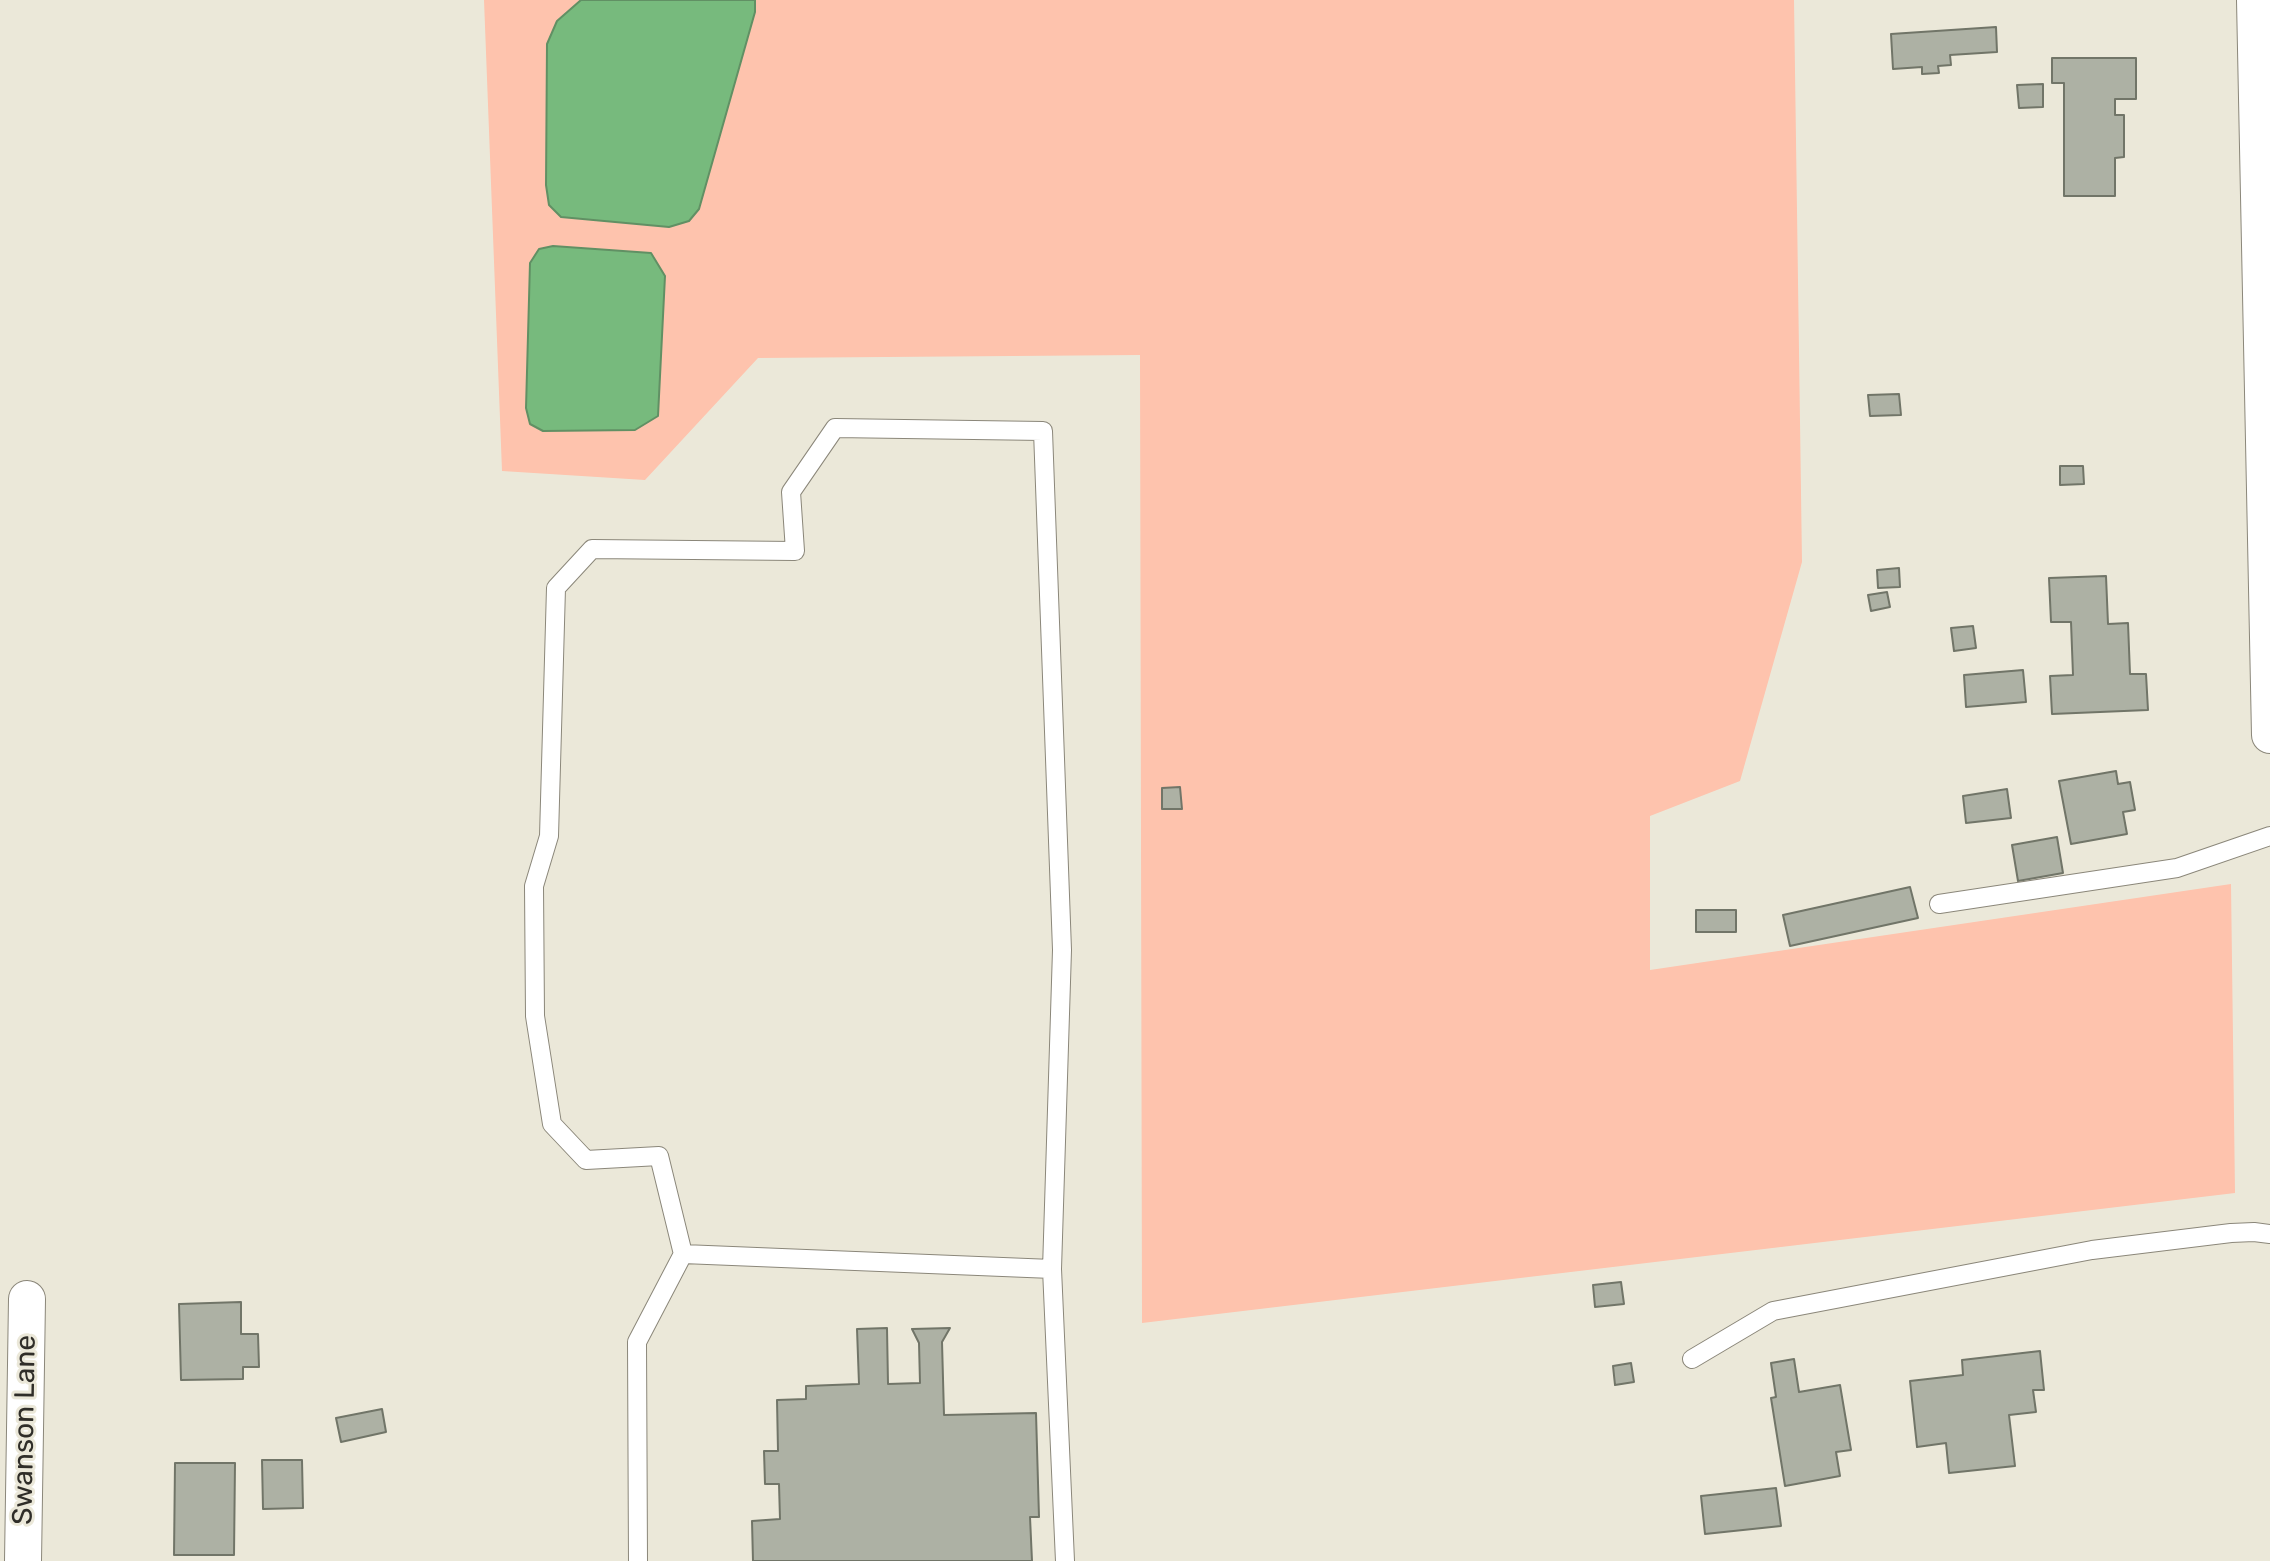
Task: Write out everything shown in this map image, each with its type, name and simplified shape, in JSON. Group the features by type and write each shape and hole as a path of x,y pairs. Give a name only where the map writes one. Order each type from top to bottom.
{"street":[{"path":"2255,0 2270,735"},
{"name":"Swanson Lane","path":"23,1561 27,1299"}],"lane":[{"path":"638,1561 637,1342 683,1254 659,1156 586,1160 552,1124 535,1016 534,886 549,836 556,588 592,549 795,551 791,492 835,428 1043,431 1062,950 1052,1269 1065,1561"},
{"path":"1939,904 2177,868 2270,836"},
{"path":"1692,1359 1773,1311 2092,1250 2231,1233 2270,1234"},
{"path":"683,1254 1052,1269"}],"shaded area":[{"path":"484,0 1794,0 1802,562 1740,781 1650,816 1650,970 2231,884 2235,1193 1142,1323 1140,355 758,358 645,480 502,471"},
{"path":"581,0 755,0 755,12 699,209 689,221 669,227 561,217 549,205 546,185 547,44 557,21"},
{"path":"553,246 651,253 665,276 658,416 635,430 543,431 530,424 526,408 530,263 539,249"}],"building":[{"path":"1996,27 1997,52 1950,55 1951,65 1938,66 1939,73 1922,74 1922,67 1893,69 1891,34"},
{"path":"2052,58 2136,58 2136,99 2115,99 2115,115 2124,115 2124,157 2115,158 2115,196 2064,196 2064,83 2052,83"},
{"path":"2043,84 2043,107 2019,108 2017,85"},
{"path":"1899,394 1901,415 1870,416 1868,395"},
{"path":"2060,466 2083,466 2084,484 2060,485"},
{"path":"1899,568 1900,587 1878,588 1877,570"},
{"path":"2106,576 2108,624 2128,623 2130,674 2146,674 2148,710 2052,714 2050,676 2073,675 2071,622 2051,622 2049,578"},
{"path":"1887,592 1890,607 1871,611 1868,595"},
{"path":"1973,626 1976,648 1954,651 1951,628"},
{"path":"2023,670 2026,702 1966,707 1964,675"},
{"path":"2116,771 2118,784 2130,782 2135,810 2123,812 2127,834 2071,844 2059,781"},
{"path":"1180,787 1182,809 1162,809 1162,788"},
{"path":"2007,789 2011,818 1966,823 1963,796"},
{"path":"2057,837 2063,873 2018,881 2012,845"},
{"path":"1910,887 1918,918 1790,946 1783,915"},
{"path":"1696,910 1736,910 1736,932 1696,932"},
{"path":"1621,1282 1624,1304 1595,1307 1593,1285"},
{"path":"241,1302 241,1334 258,1334 259,1367 243,1367 243,1379 181,1380 179,1304"},
{"path":"887,1328 888,1384 920,1383 919,1343 912,1329 950,1328 942,1342 944,1415 1036,1413 1039,1517 1030,1517 1032,1561 753,1561 752,1521 780,1519 779,1484 765,1484 764,1451 778,1451 777,1400 806,1399 806,1386 859,1384 857,1329"},
{"path":"2040,1351 2044,1390 2033,1390 2036,1412 2009,1415 2015,1466 1949,1473 1946,1443 1917,1447 1910,1381 1963,1375 1962,1360"},
{"path":"1794,1359 1799,1392 1840,1385 1851,1450 1836,1452 1840,1476 1785,1486 1771,1398 1776,1397 1771,1363"},
{"path":"1631,1363 1634,1382 1615,1385 1613,1366"},
{"path":"382,1409 386,1432 341,1442 336,1418"},
{"path":"262,1460 302,1460 303,1508 263,1509"},
{"path":"175,1463 235,1463 234,1555 174,1555"},
{"path":"1776,1488 1781,1526 1705,1534 1701,1496"}]}
